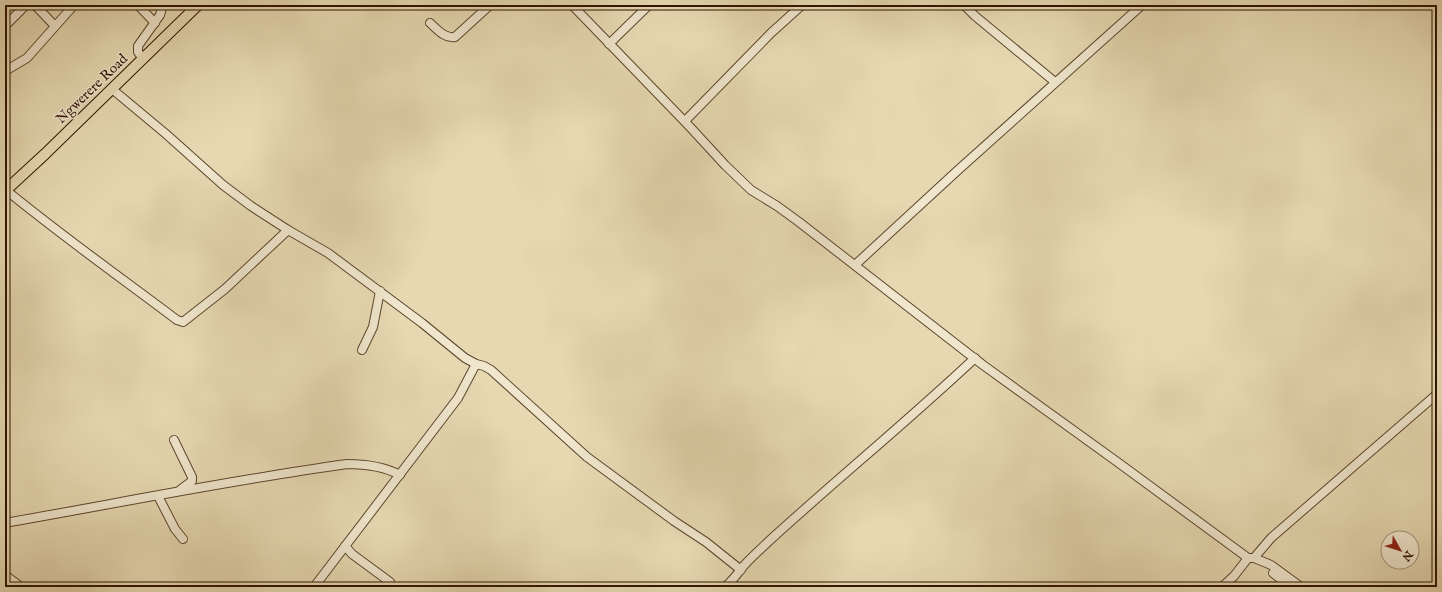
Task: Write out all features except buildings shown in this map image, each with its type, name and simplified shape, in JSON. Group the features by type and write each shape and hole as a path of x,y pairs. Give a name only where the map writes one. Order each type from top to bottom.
{"main road":[{"name":"Ngwerere Road","path":"6,191 198,5"}],"street":[{"path":"5,26 26,5"},
{"path":"35,5 55,26"},
{"path":"5,71 27,58 74,5"},
{"path":"138,5 155,22"},
{"path":"143,59 137,49 160,15 163,5"},
{"path":"430,23 447,37 454,37 490,5"},
{"path":"572,5 685,121 725,165 751,190 794,218 975,358 1291,587"},
{"path":"609,44 649,5"},
{"path":"964,5 975,16 1055,82"},
{"path":"855,265 1055,82 1142,5"},
{"path":"685,121 797,7"},
{"path":"112,89 166,134 223,185 255,209 328,253 380,291 465,358 492,370 588,457 674,522 706,542 741,570"},
{"path":"6,191 177,320 183,322 225,289 288,230"},
{"path":"362,350 373,327 380,291"},
{"path":"725,587 768,542 858,464 877,445 928,402 975,358"},
{"path":"314,587 458,398 476,364"},
{"path":"1222,587 1271,538 1437,394"},
{"path":"174,440 192,478 192,481 174,493"},
{"path":"5,523 213,485 347,464 364,464 383,467 400,475"},
{"path":"158,496 170,520 183,539"},
{"path":"345,546 352,554 390,582 391,587"},
{"path":"1251,558 1271,565 1301,587"},
{"path":"5,574 21,587"}]}
